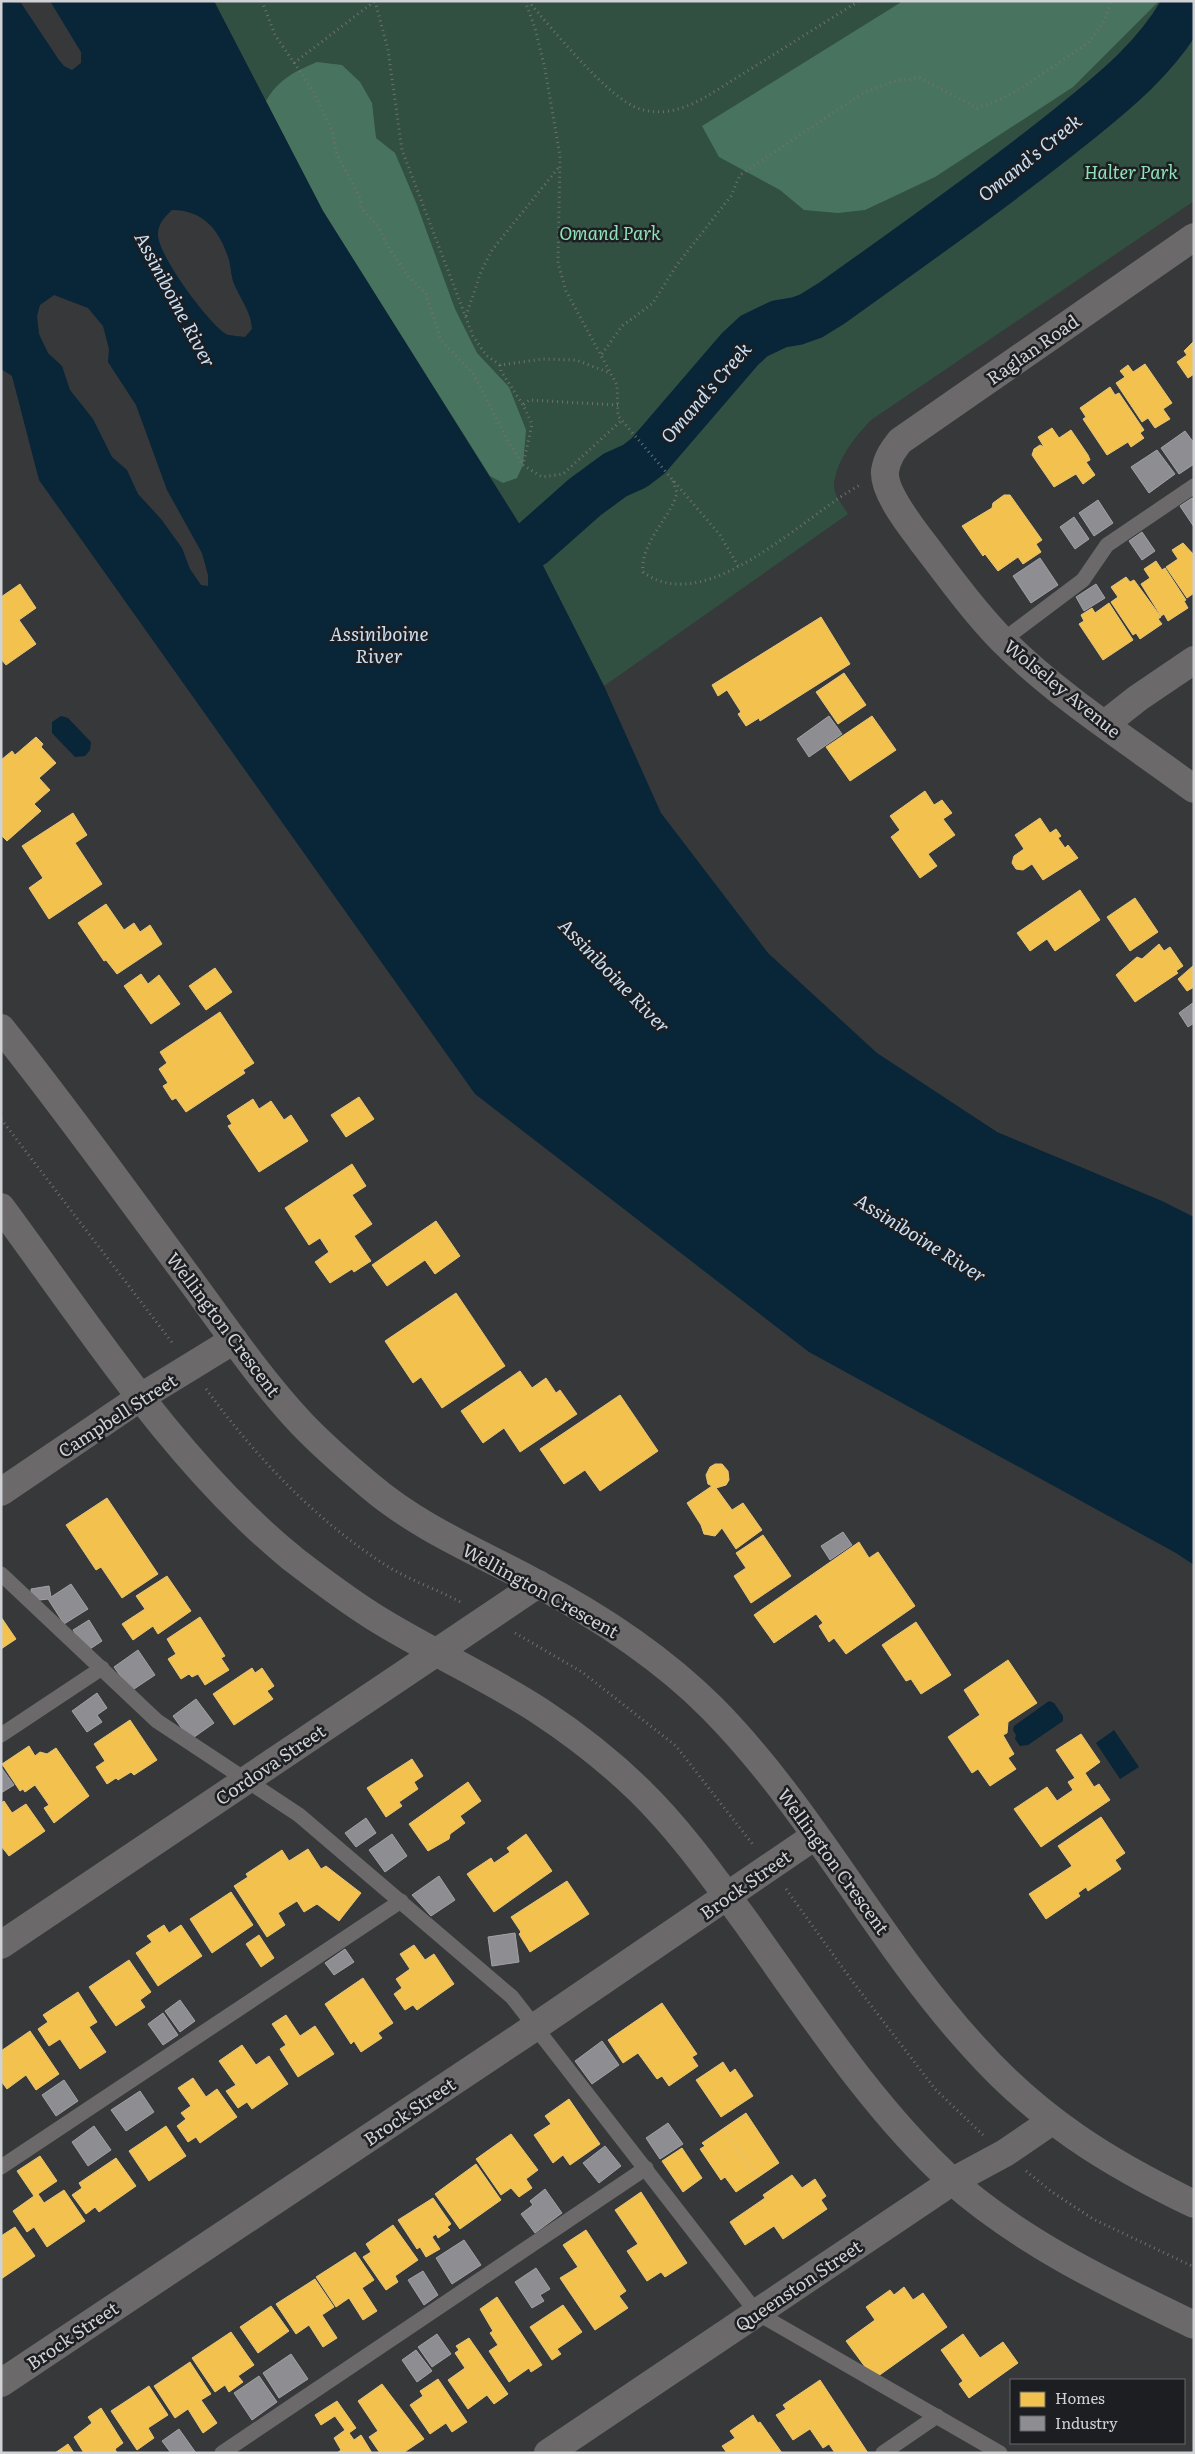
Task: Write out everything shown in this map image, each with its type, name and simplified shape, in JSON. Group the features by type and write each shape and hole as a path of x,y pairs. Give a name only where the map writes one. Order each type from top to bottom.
{"street":[{"name":"Raglan Road","path":"885,472 889,455 900,441 1194,237"},
{"name":"Wolseley Avenue","path":"885,472 894,501 907,521 952,580 1003,640 1048,680 1194,788"},
{"path":"1106,724 1138,698 1194,660"},
{"name":"Wellington Crescent","path":"1,1028 51,1091 234,1340 300,1421 374,1490 427,1526 538,1584 618,1631 672,1672 707,1703 771,1775 956,2027 996,2069 1052,2121 1105,2158 1194,2204"},
{"path":"1,1207 141,1397 220,1491 293,1558 374,1617 539,1711 593,1750 657,1808 680,1833 728,1896 844,2059 909,2137 953,2181 986,2207 1052,2253 1194,2325"},
{"name":"Campbell Street","path":"1,1492 141,1397 234,1340"},
{"name":"Cordova Street","path":"1,1945 538,1584"},
{"name":"Brock Street","path":"1,2383 535,2027 815,1836"},
{"name":"Queenston Street","path":"548,2453 953,2181 1005,2153 1052,2121"}],"lane":[{"path":"1003,640 1083,580 1107,545 1194,486"},
{"path":"1,1574 157,1720 248,1779 299,1815 512,1997 757,2313 1000,2453"},
{"path":"1,1736 102,1668"},
{"path":"1,2167 401,1901"},
{"path":"222,2453 646,2168"},
{"path":"883,2453 937,2416"}],"path":[{"path":"262,1 276,35 312,89 331,128 337,154 360,198 361,208 378,226 400,263 426,294 441,340 474,375 507,439 523,465 542,477 563,474 622,420"},
{"path":"294,63 375,1 388,50 402,150 473,336 486,355 500,364 543,359 576,360 611,373"},
{"path":"527,1 606,87 640,109 670,112 694,104 710,95 859,1"},
{"path":"527,1 545,69 560,166 558,263 566,291 602,354 617,385 618,416 720,535 738,566"},
{"path":"602,354 622,326 653,303 676,266 731,196 740,175 863,93 894,81 920,78 977,108 999,100 1068,58 1088,43 1103,24 1111,1"},
{"path":"466,317 480,272 492,250 560,166"},
{"path":"500,364 500,371 523,405 532,424 523,465"},
{"path":"523,405 529,400 618,405"},
{"path":"670,476 677,493 665,520 646,552 642,564 644,572 658,581 669,584 691,584 703,582 770,549 847,492 885,472"}],"green space":[{"name":"Omand Park","path":"214,1 1175,1 1169,14 1125,62 1071,116 953,193 835,283 853,307 979,214 1134,92 1168,54 1183,33 1194,10 1194,201 871,420 847,450 838,467 834,485 835,493 848,514 604,686 532,544 323,211"},
{"path":"903,1 1159,1 1073,87 935,177 865,210 838,213 804,210 780,190 719,157 702,126"},
{"path":"317,62 342,65 360,82 372,103 376,138 395,153 417,205 455,309 477,353 509,387 526,430 523,465 517,478 503,483 490,476 323,211 266,101 276,87 288,77"}],"water":[{"name":"Assiniboine River","path":"1,1 21,3 59,60 64,66 72,70 81,63 81,52 50,1 214,1 323,211 532,544 604,686 661,813 768,953 877,1053 997,1132 1162,1201 1194,1217 1194,1565 1176,1553 809,1352 475,1094 39,480 12,376 1,369","holes":["172,210 183,211 202,218 221,240 229,260 234,283 250,317 252,329 245,337 226,334 218,327 196,302 165,256 158,233 161,223","54,295 88,308 103,326 109,349 108,362 136,405 167,490 202,553 208,575 208,586 201,585 190,569 182,548 161,519 138,494 127,470 112,457 93,419 70,390 62,366 48,353 39,334 37,316 40,305"]},
{"path":"61,716 68,718 91,742 90,750 85,756 75,757 52,733 52,722"},
{"path":"1049,1701 1054,1703 1063,1716 1063,1721 1028,1745 1020,1746 1015,1739 1014,1726"},
{"path":"1114,1730 1139,1767 1120,1779 1096,1743"}],"building: Homes":[{"path":"1194,341 1194,374 1188,378 1177,362 1187,355 1184,351"},
{"path":"1145,364 1172,403 1163,409 1170,419 1155,428 1148,418 1142,422 1116,383 1125,377 1120,371 1128,365 1133,372"},
{"path":"1110,387 1115,395 1119,393 1144,430 1140,433 1144,438 1131,447 1128,442 1107,455 1083,419 1086,417 1080,408"},
{"path":"1052,428 1059,438 1071,430 1088,455 1090,460 1086,462 1095,475 1083,484 1076,474 1054,487 1032,455 1034,449 1040,445 1044,447 1038,437"},
{"path":"1004,495 1010,495 1042,540 1036,544 1041,552 1023,564 1018,557 998,571 985,554 983,556 962,526 992,508 993,503"},
{"path":"1183,543 1194,555 1194,593 1187,598 1166,567 1178,559 1172,550"},
{"path":"1156,561 1162,570 1165,568 1186,600 1184,601 1188,608 1168,621 1164,614 1161,616 1141,584 1150,578 1144,569"},
{"path":"1126,577 1130,582 1134,580 1161,617 1158,619 1162,624 1140,639 1136,633 1133,635 1111,602 1118,597 1111,587"},
{"path":"20,584 36,608 19,620 36,644 6,665 1,659 1,597"},
{"path":"1109,603 1133,640 1103,660 1079,624 1084,621 1081,615 1092,608 1095,613"},
{"path":"821,617 850,664 760,721 759,718 746,726 738,714 741,712 727,690 718,696 712,685"},
{"path":"844,673 866,705 838,724 816,692"},
{"path":"872,716 896,750 850,781 826,747"},
{"path":"36,737 43,744 41,747 56,763 39,778 50,790 34,804 41,811 7,841 1,835 1,760 12,751 15,755"},
{"path":"925,791 934,805 942,800 952,813 943,819 955,835 928,854 937,866 920,878 891,837 900,830 890,816"},
{"path":"73,813 87,835 75,843 102,884 49,919 29,888 43,878 22,846"},
{"path":"1040,818 1050,833 1056,829 1061,836 1058,838 1065,848 1068,845 1078,858 1043,880 1032,864 1023,870 1016,869 1012,863 1014,856 1024,849 1015,835"},
{"path":"1080,890 1100,920 1055,951 1047,939 1030,951 1017,933"},
{"path":"1135,898 1158,932 1130,951 1107,917"},
{"path":"106,904 124,930 134,923 140,932 150,925 162,944 117,974 106,960 104,961 78,923"},
{"path":"1159,944 1164,951 1170,947 1183,966 1176,971 1178,973 1135,1002 1116,975 1137,957 1142,959"},
{"path":"1194,965 1194,987 1187,991 1178,979"},
{"path":"215,968 232,992 206,1010 189,986"},
{"path":"141,974 148,984 159,975 180,1004 151,1024 124,986"},
{"path":"220,1012 254,1063 243,1070 245,1073 186,1112 176,1098 172,1100 163,1086 168,1083 159,1069 167,1063 160,1052"},
{"path":"359,1097 374,1119 346,1137 331,1115"},
{"path":"253,1099 259,1109 271,1101 284,1120 291,1115 308,1141 259,1172 228,1126 232,1124 227,1116"},
{"path":"352,1164 366,1186 352,1195 372,1224 354,1236 371,1261 354,1272 352,1269 330,1283 315,1262 329,1252 320,1238 309,1245 285,1208"},
{"path":"436,1221 460,1256 435,1274 425,1260 387,1286 372,1265"},
{"path":"456,1293 505,1366 442,1408 421,1377 413,1383 385,1341"},
{"path":"520,1371 532,1388 546,1378 556,1393 560,1390 577,1414 520,1452 504,1428 483,1443 461,1411"},
{"path":"620,1395 658,1451 600,1491 585,1470 564,1484 540,1449"},
{"path":"715,1464 722,1464 728,1471 729,1480 726,1485 716,1488 732,1510 743,1503 762,1530 736,1549 722,1528 715,1536 704,1534 701,1525 687,1503 712,1486 708,1484 706,1475 710,1467"},
{"path":"107,1498 158,1574 122,1598 101,1567 96,1570 66,1525"},
{"path":"763,1535 791,1576 751,1603 734,1576 746,1568 736,1553"},
{"path":"859,1542 869,1558 878,1552 915,1606 846,1654 834,1638 829,1642 819,1626 823,1623 816,1614 774,1643 754,1615"},
{"path":"167,1576 191,1611 158,1634 153,1626 133,1640 122,1624 145,1609 136,1596"},
{"path":"1,1617 16,1639 1,1649"},
{"path":"200,1617 225,1656 221,1658 229,1670 205,1685 198,1674 192,1677 189,1674 181,1679 168,1659 176,1654 167,1639"},
{"path":"916,1622 951,1675 921,1694 911,1679 906,1681 882,1645"},
{"path":"1008,1660 1037,1703 1008,1722 1007,1733 1003,1735 1014,1754 1008,1758 1016,1769 990,1786 978,1769 972,1773 948,1737 980,1715 964,1690"},
{"path":"252,1668 255,1673 262,1668 274,1686 267,1691 273,1699 234,1725 213,1694"},
{"path":"130,1720 157,1760 134,1775 131,1772 107,1784 96,1767 105,1761 94,1744"},
{"path":"1081,1734 1100,1762 1085,1773 1094,1787 1099,1784 1110,1800 1041,1847 1014,1809 1047,1787 1057,1801 1073,1790 1068,1782 1075,1778 1056,1750"},
{"path":"29,1746 35,1756 40,1752 47,1754 56,1748 89,1796 54,1823 44,1808 49,1805 35,1785 25,1792 23,1789 20,1791 2,1764"},
{"path":"412,1759 423,1776 414,1782 418,1789 399,1802 402,1806 386,1817 367,1788"},
{"path":"468,1782 481,1801 460,1816 465,1823 450,1834 449,1839 428,1851 409,1824"},
{"path":"4,1801 12,1813 26,1804 45,1831 9,1856 1,1846 1,1803"},
{"path":"1101,1817 1125,1853 1115,1860 1121,1869 1088,1891 1086,1887 1078,1893 1080,1896 1046,1919 1029,1894 1072,1866 1058,1846"},
{"path":"526,1834 552,1871 494,1912 467,1874 491,1858 494,1863 510,1852 507,1848"},
{"path":"308,1849 321,1869 326,1866 361,1893 339,1921 317,1904 304,1912 297,1901 278,1913 285,1925 267,1937 234,1886 248,1877 246,1874 282,1850 289,1861"},
{"path":"567,1881 589,1914 530,1952 519,1934 521,1932 511,1917"},
{"path":"231,1892 253,1925 212,1953 190,1919"},
{"path":"164,1925 169,1933 181,1925 202,1956 158,1986 136,1953 152,1942 147,1936"},
{"path":"259,1935 274,1958 261,1967 246,1944"},
{"path":"414,1945 425,1960 434,1954 454,1984 417,2010 413,2005 405,2010 394,1994 402,1988 396,1979 410,1969 400,1954"},
{"path":"129,1960 151,1992 140,2000 145,2007 116,2026 89,1987"},
{"path":"363,1978 393,2023 378,2033 382,2038 361,2052 354,2041 351,2044 325,2004"},
{"path":"78,1992 97,2022 89,2027 106,2052 80,2069 60,2039 49,2046 38,2029 48,2022 43,2015"},
{"path":"662,2003 697,2054 692,2057 698,2066 669,2086 662,2076 657,2079 638,2053 623,2063 608,2040"},
{"path":"286,2015 300,2036 315,2026 334,2054 298,2077 280,2049 286,2045 272,2024"},
{"path":"30,2031 59,2074 36,2090 26,2075 7,2089 1,2081 1,2051"},
{"path":"242,2045 256,2065 269,2056 288,2084 252,2109 247,2102 238,2108 226,2091 236,2085 219,2061"},
{"path":"723,2062 730,2073 735,2069 753,2096 721,2117 696,2080"},
{"path":"193,2078 206,2097 217,2089 237,2117 200,2143 196,2137 188,2142 177,2126 186,2119 181,2113 191,2106 178,2088"},
{"path":"569,2099 600,2144 570,2165 563,2155 553,2163 534,2135 551,2124 545,2116"},
{"path":"746,2113 779,2163 757,2178 724,2128"},
{"path":"166,2126 186,2156 149,2181 129,2151"},
{"path":"724,2128 757,2178 736,2192 725,2177 721,2180 700,2149 705,2146 702,2143"},
{"path":"511,2134 538,2170 526,2179 532,2188 519,2197 511,2188 501,2195 476,2159"},
{"path":"682,2148 702,2178 683,2192 662,2161"},
{"path":"40,2156 57,2181 38,2194 44,2203 64,2190 85,2221 47,2247 34,2227 27,2232 13,2211 34,2196 17,2171"},
{"path":"116,2158 136,2186 99,2212 95,2207 86,2214 72,2195 82,2188 79,2183"},
{"path":"476,2164 501,2200 460,2229 435,2194"},
{"path":"792,2175 802,2188 815,2179 826,2196 821,2200 827,2209 783,2239 774,2226 745,2245 730,2222 765,2198 763,2195"},
{"path":"641,2192 687,2263 665,2277 661,2272 647,2281 627,2251 638,2244 615,2210"},
{"path":"433,2198 451,2224 447,2227 450,2230 438,2238 436,2234 432,2237 440,2249 426,2257 420,2247 417,2249 398,2220"},
{"path":"393,2225 418,2260 395,2276 398,2282 386,2290 363,2257 371,2252 366,2244"},
{"path":"15,2227 35,2256 1,2279 1,2236"},
{"path":"586,2230 626,2291 619,2296 628,2308 595,2330 560,2278 578,2267 563,2245"},
{"path":"355,2252 374,2280 362,2288 377,2311 363,2320 349,2298 336,2307 316,2277"},
{"path":"315,2279 334,2307 322,2315 337,2338 323,2347 309,2325 296,2334 276,2304"},
{"path":"904,2287 913,2300 923,2293 947,2327 874,2379 846,2341 875,2320 866,2307 890,2290 894,2295"},
{"path":"497,2297 542,2365 531,2372 529,2368 509,2382 489,2351 498,2345 490,2333 493,2331 480,2309"},
{"path":"563,2305 582,2332 557,2349 561,2354 552,2360 530,2327"},
{"path":"271,2306 289,2331 258,2353 240,2327"},
{"path":"231,2332 254,2365 238,2376 243,2382 229,2392 225,2385 215,2392 192,2358"},
{"path":"963,2334 980,2358 1003,2342 1018,2363 969,2398 959,2384 963,2381 941,2350"},
{"path":"469,2338 508,2394 494,2404 487,2395 468,2409 448,2380 465,2368 455,2353 459,2350 456,2346"},
{"path":"190,2362 211,2394 201,2400 217,2423 203,2433 188,2409 175,2418 154,2386"},
{"path":"438,2379 467,2422 452,2432 446,2423 430,2434 410,2405 423,2396 420,2391"},
{"path":"820,2380 868,2453 835,2453 829,2444 823,2448 810,2429 793,2440 776,2415 786,2409 783,2405"},
{"path":"382,2384 424,2439 403,2453 380,2453 369,2437 378,2431 358,2401"},
{"path":"149,2386 168,2415 148,2428 154,2438 137,2450 111,2411"},
{"path":"337,2401 356,2428 349,2433 354,2440 361,2435 372,2453 337,2453 341,2450 334,2438 345,2430 335,2416 321,2425 315,2415"},
{"path":"101,2408 123,2443 115,2449 117,2453 84,2453 74,2437 92,2423 88,2417"},
{"path":"753,2415 782,2453 727,2453 722,2446 735,2438 730,2431"},
{"path":"68,2444 74,2453 55,2453"}],"building: Industry":[{"path":"1185,431 1194,443 1194,464 1179,474 1161,448"},
{"path":"1157,450 1175,474 1149,493 1131,467"},
{"path":"1192,498 1194,500 1194,527 1180,506"},
{"path":"1098,500 1113,523 1094,536 1079,513"},
{"path":"1074,517 1089,539 1075,549 1060,527"},
{"path":"1142,532 1155,551 1142,560 1129,541"},
{"path":"1040,558 1058,585 1031,603 1013,576"},
{"path":"1096,584 1105,598 1084,611 1076,597"},
{"path":"829,716 842,734 809,757 797,739"},
{"path":"1194,1002 1194,1023 1188,1027 1179,1013"},
{"path":"843,1532 852,1545 830,1560 821,1546"},
{"path":"71,1584 88,1609 64,1624 48,1599 32,1601 31,1589 49,1586 51,1597"},
{"path":"89,1620 102,1641 87,1651 73,1630"},
{"path":"138,1650 155,1675 131,1691 114,1667"},
{"path":"97,1693 107,1708 97,1715 102,1722 87,1732 72,1711"},
{"path":"196,1699 214,1723 190,1740 173,1716"},
{"path":"1,1767 14,1785 1,1793"},
{"path":"366,1818 376,1833 356,1847 345,1833"},
{"path":"392,1834 407,1856 385,1872 369,1850"},
{"path":"439,1876 455,1900 431,1916 412,1895"},
{"path":"515,1933 519,1962 492,1966 488,1937"},
{"path":"345,1949 354,1962 334,1975 325,1963"},
{"path":"180,2000 195,2021 180,2032 165,2011"},
{"path":"163,2013 178,2035 163,2045 148,2024"},
{"path":"602,2041 619,2065 592,2084 575,2061"},
{"path":"64,2080 78,2101 56,2116 42,2095"},
{"path":"140,2091 154,2112 126,2131 111,2110"},
{"path":"668,2123 683,2144 660,2159 646,2138"},
{"path":"94,2126 111,2150 88,2166 72,2142"},
{"path":"605,2146 621,2166 599,2183 583,2163"},
{"path":"545,2189 562,2213 535,2233 521,2214 533,2205 530,2201"},
{"path":"464,2240 481,2265 452,2284 436,2258"},
{"path":"536,2268 550,2289 540,2295 544,2301 532,2308 515,2282"},
{"path":"423,2271 438,2295 424,2305 408,2280"},
{"path":"437,2334 451,2354 432,2367 418,2347"},
{"path":"416,2350 432,2371 417,2382 402,2360"},
{"path":"291,2354 308,2379 279,2398 263,2373"},
{"path":"259,2376 277,2402 252,2420 234,2393"},
{"path":"179,2429 196,2453 171,2453 162,2441"}],"waterway":[{"name":"Omand's Creek","path":"476,579 532,544 585,497 615,475 635,466 648,456 740,349 754,336 779,324 811,316 832,303 945,222 1093,109 1146,60 1176,22 1188,1"}],"park label":[{"name":"Halter Park","path":"1131,171"}]}
